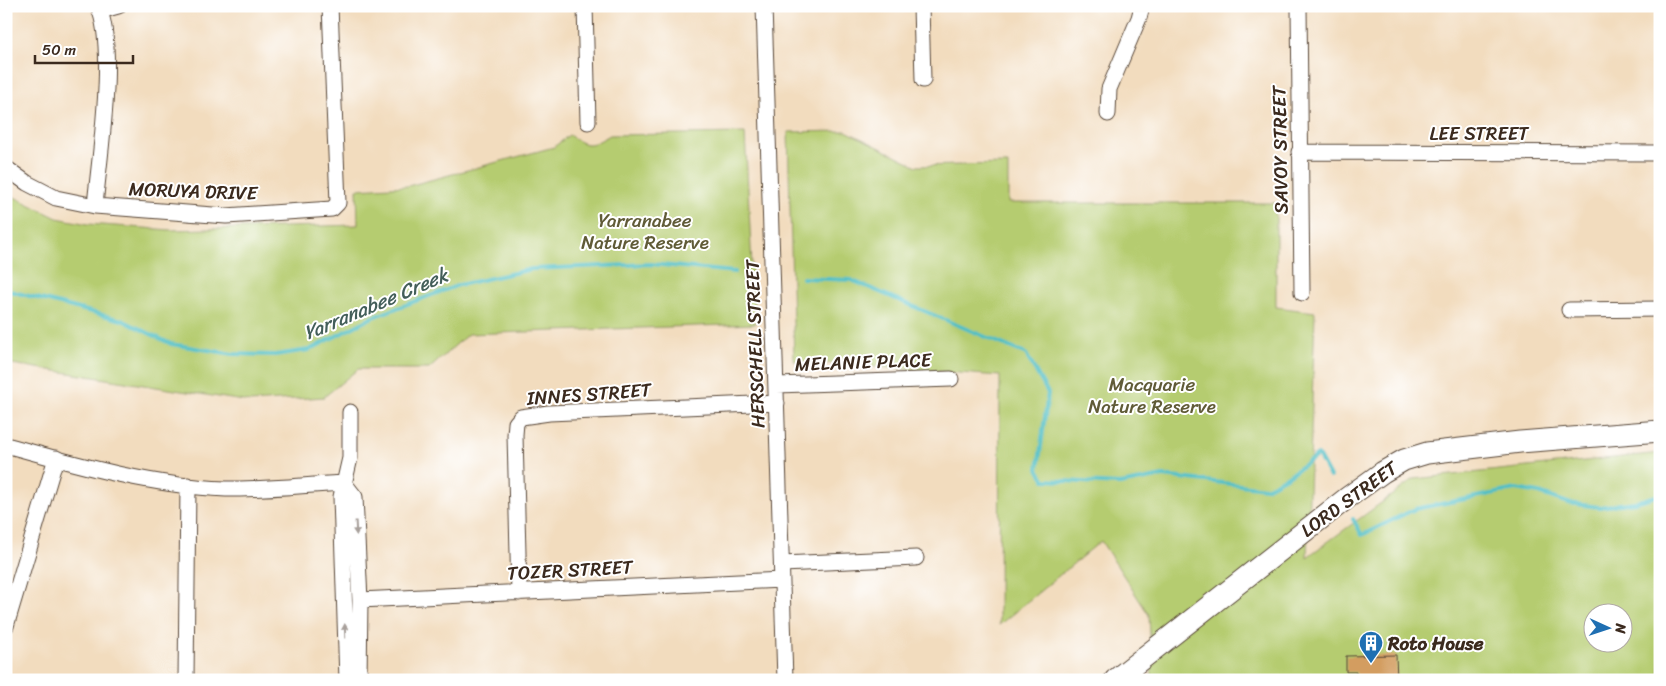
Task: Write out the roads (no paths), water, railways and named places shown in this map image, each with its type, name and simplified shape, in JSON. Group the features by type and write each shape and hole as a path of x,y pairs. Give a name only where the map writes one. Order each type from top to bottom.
{"main road":[{"name":"LORD STREET","path":"1115,680 1347,498 1383,472 1404,460 1427,453 1520,442 1660,431"}],"street":[{"path":"95,206 106,78 106,45 99,8 118,6"},
{"name":"MORUYA DRIVE","path":"6,168 27,183 56,198 95,206 226,216 332,210 338,203 330,6"},
{"path":"586,6 588,122"},
{"name":"HERSCHELL STREET","path":"764,6 785,680"},
{"path":"921,6 923,80"},
{"path":"1108,114 1109,89 1139,18 1142,6"},
{"name":"SAVOY STREET","path":"1299,6 1299,152 1302,292"},
{"name":"LEE STREET","path":"1299,152 1660,153"},
{"path":"1568,310 1660,310"},
{"name":"MELANIE PLACE","path":"777,385 950,379"},
{"name":"INNES STREET","path":"519,593 515,435 516,423 521,417 549,412 777,403"},
{"path":"347,680 341,497 350,458 350,412"},
{"path":"6,445 106,472 188,485 227,489 344,483"},
{"path":"6,626 56,458"},
{"path":"344,483 355,497 360,600 359,680"},
{"path":"186,680 188,485"},
{"path":"782,564 916,558"},
{"name":"TOZER STREET","path":"360,600 782,580"}],"waterway":[{"name":"Yarranabee Creek","path":"6,290 122,320 171,344 233,354 275,355 309,350 373,317 459,285 532,269 651,264 735,272"},
{"path":"803,278 851,280 1026,354 1048,393 1038,469 1045,480 1120,484 1163,476 1266,488 1288,476 1318,455 1330,477"},
{"path":"1353,519 1362,535 1415,509 1516,489 1539,493 1568,503 1599,507 1635,502 1660,495"}],"place":[{"name":"Roto House","path":"1371,664"}],"park label":[{"name":"Yarranabee Nature Reserve","path":"645,231"},
{"name":"Macquarie Nature Reserve","path":"1152,395"}]}
